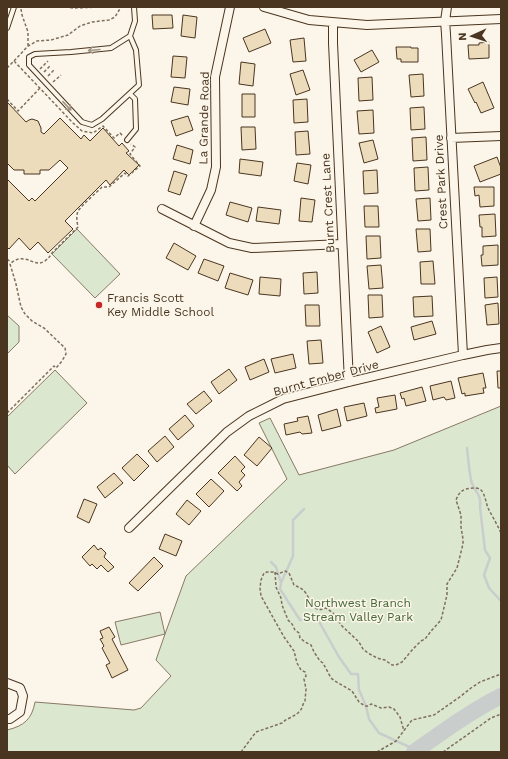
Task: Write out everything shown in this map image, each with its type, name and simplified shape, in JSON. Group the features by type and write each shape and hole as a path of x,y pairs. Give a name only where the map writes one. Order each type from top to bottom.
{"street":[{"name":"La Grande Road","path":"194,226 211,190 216,167 215,77 230,7"},
{"path":"264,7 309,20 367,25 501,19"},
{"name":"Crest Park Drive","path":"447,7 445,21 463,355"},
{"name":"Burnt Crest Lane","path":"333,23 333,51 349,382"},
{"path":"451,138 501,136"},
{"path":"162,209 229,243 252,248 342,244"},
{"name":"Burnt Ember Drive","path":"129,528 227,432 249,416 283,399 463,355 501,348"},
{"path":"7,683 20,688 23,696 20,712 10,719 7,719"}],"lane":[{"path":"7,28 14,7"},
{"path":"130,36 136,50 139,85 102,119 92,125 82,122 29,65 29,56 35,54 111,48 130,36 135,20 134,7"},
{"path":"127,140 136,129 135,99 130,94"}],"path":[{"path":"21,7 28,32 28,46"},
{"path":"65,7 101,7"},
{"path":"7,68 28,46 37,42 68,35 80,26 92,22 109,20 115,17 122,7"},
{"path":"39,70 48,61"},
{"path":"11,262 14,260 25,259 42,263 50,257 51,254 78,227 78,211 102,187 109,187 125,173 128,176 140,166 130,154 134,147 120,133 114,138 103,126 93,133 82,132 14,62"},
{"path":"42,74 51,65"},
{"path":"46,77 55,69"},
{"path":"52,83 61,75"},
{"path":"7,99 18,111 40,88"},
{"path":"7,258 11,262"},
{"path":"7,413 54,366 56,368 66,354 65,348 44,328 25,314 18,298 16,284 10,268 11,262"},
{"path":"241,752 256,732 282,723 293,717 299,712 306,701 304,679 306,676 305,672 301,670 294,651 261,596 261,580 264,573 275,572 278,574 285,571 289,573 294,585 306,593 310,603 315,609 319,610 326,608 359,642 363,649 368,653 385,660 387,663 396,665 402,662 421,641 425,639 441,620 447,595 447,584 455,572 463,544 461,527 462,515 456,500 459,493 469,489 478,489 481,491 501,533"},
{"path":"275,572 276,588 288,620 299,633 300,638 311,645 331,678 352,691 359,702 365,706 371,704 382,708 388,707 394,709 400,717 404,731"},
{"path":"377,752 396,741 412,720 434,715 480,682 501,674"},
{"path":"443,752 491,718 501,714"}],"green space":[{"path":"77,229 120,274 95,298 52,254"},
{"path":"7,315 19,326 19,342 7,354"},
{"path":"55,370 87,403 15,474 7,465 7,417"},
{"name":"Northwest Branch Stream Valley Park","path":"501,406 501,752 7,752 7,730 23,724 26,721 32,713 35,702 134,710 141,708 171,676 156,660 186,576 287,479 259,423 270,418 299,475 394,450"},
{"path":"160,612 165,634 121,645 115,622"}],"building":[{"path":"152,15 172,15 173,28 153,29"},
{"path":"183,15 197,17 195,38 181,36"},
{"path":"265,29 271,43 249,52 243,38"},
{"path":"304,38 306,61 293,62 290,40"},
{"path":"489,42 489,58 469,59 468,45 479,45 479,43"},
{"path":"396,47 418,48 418,62 401,62 401,59 397,59"},
{"path":"372,50 379,62 361,72 354,60"},
{"path":"173,56 187,57 185,78 171,77"},
{"path":"241,62 255,64 253,86 239,84"},
{"path":"303,70 310,90 296,95 290,74"},
{"path":"423,74 424,96 411,97 409,75"},
{"path":"372,77 373,100 359,101 358,78"},
{"path":"483,82 494,108 481,113 468,89"},
{"path":"174,87 190,89 188,105 171,102"},
{"path":"242,94 255,94 255,117 242,117"},
{"path":"307,99 308,122 294,123 293,100"},
{"path":"7,102 26,122 32,119 38,121 41,132 44,134 60,118 81,139 84,135 90,141 103,128 119,146 122,143 129,151 126,153 139,165 129,175 124,170 110,185 106,180 65,221 73,229 48,253 38,242 30,250 19,238 9,249 7,247 7,179 29,201 32,198 35,201 68,168 60,160 49,170 40,170 40,174 24,174 24,170 14,170 7,163"},
{"path":"424,107 425,129 411,130 410,108"},
{"path":"373,110 374,133 359,134 357,111"},
{"path":"188,116 193,130 176,136 171,121"},
{"path":"241,127 255,127 256,149 242,150"},
{"path":"308,131 310,154 296,155 295,132"},
{"path":"426,137 427,160 413,161 412,138"},
{"path":"373,140 378,159 364,163 359,143"},
{"path":"177,145 193,150 190,164 173,159"},
{"path":"497,157 501,168 501,174 480,182 474,166"},
{"path":"240,159 263,162 261,176 239,173"},
{"path":"297,163 311,165 308,184 294,181"},
{"path":"428,167 429,190 415,191 414,168"},
{"path":"377,170 378,193 364,194 363,171"},
{"path":"174,171 187,175 180,195 168,191"},
{"path":"474,187 494,187 494,206 480,207 479,195 475,196"},
{"path":"301,198 315,200 312,222 299,221"},
{"path":"430,198 431,220 418,221 416,199"},
{"path":"230,202 252,208 248,222 226,215"},
{"path":"364,206 378,206 379,227 365,227"},
{"path":"258,207 281,210 279,224 256,221"},
{"path":"495,214 496,236 482,237 482,227 480,227 479,215"},
{"path":"416,229 430,229 431,251 418,252"},
{"path":"366,236 380,236 381,258 367,259"},
{"path":"174,243 196,256 188,270 166,258"},
{"path":"498,245 498,265 482,266 481,255 483,255 483,246"},
{"path":"204,259 224,266 218,281 198,273"},
{"path":"433,261 435,284 421,284 420,262"},
{"path":"381,265 383,288 369,289 367,266"},
{"path":"317,272 318,293 304,294 303,273"},
{"path":"230,273 253,280 248,295 225,288"},
{"path":"260,277 281,279 280,296 259,294"},
{"path":"497,277 498,297 485,298 484,278"},
{"path":"368,295 382,295 383,317 369,318"},
{"path":"432,296 433,316 414,317 413,297"},
{"path":"498,303 499,324 487,325 485,305"},
{"path":"305,305 319,305 320,326 306,326"},
{"path":"432,321 436,334 414,340 411,327"},
{"path":"381,326 390,347 377,353 368,332"},
{"path":"321,340 323,363 309,364 307,341"},
{"path":"293,354 296,368 275,373 271,359"},
{"path":"264,359 269,372 250,380 245,367"},
{"path":"229,369 237,380 219,394 211,382"},
{"path":"497,371 501,371 501,388 498,388"},
{"path":"483,373 486,388 483,388 484,393 465,396 465,393 462,394 458,378"},
{"path":"451,381 455,398 446,400 444,397 433,400 430,386"},
{"path":"422,387 426,401 406,406 404,398 402,399 400,393"},
{"path":"204,391 212,401 196,414 187,404"},
{"path":"395,395 397,409 376,413 375,408 379,407 377,398"},
{"path":"364,403 367,416 347,421 344,407"},
{"path":"337,409 341,426 322,431 318,415"},
{"path":"185,415 194,426 178,440 169,429"},
{"path":"308,416 312,433 302,434 300,432 286,435 284,424 298,421 297,418"},
{"path":"165,436 174,447 157,462 148,451"},
{"path":"259,437 272,448 257,466 244,455"},
{"path":"137,454 149,466 134,481 122,468"},
{"path":"235,456 245,467 241,471 245,475 239,482 242,486 237,491 218,473"},
{"path":"114,473 123,483 105,498 97,487"},
{"path":"211,479 224,491 209,507 196,494"},
{"path":"84,499 97,504 89,523 77,517"},
{"path":"187,500 201,511 189,525 176,514"},
{"path":"165,534 182,541 176,556 159,549"},
{"path":"94,545 98,550 101,548 106,553 104,557 114,567 108,572 101,565 97,569 92,564 90,566 82,557"},
{"path":"154,557 163,566 138,591 129,583"},
{"path":"109,627 115,637 112,639 128,670 112,678 106,665 110,663 102,648 104,646 100,639 103,638 100,631"}],"waterway":[{"path":"467,448 472,484 480,498 485,550 490,558 484,575 489,588 501,601"},
{"path":"304,509 293,520 293,556 281,583 280,589 300,620 317,618 339,657 351,674 358,674 359,690 366,706 369,719 379,733 416,750"},
{"path":"271,562 276,567 281,583"},
{"path":"414,752 467,715 501,696"}],"place":[{"name":"Francis Scott Key Middle School","path":"99,305"}]}
